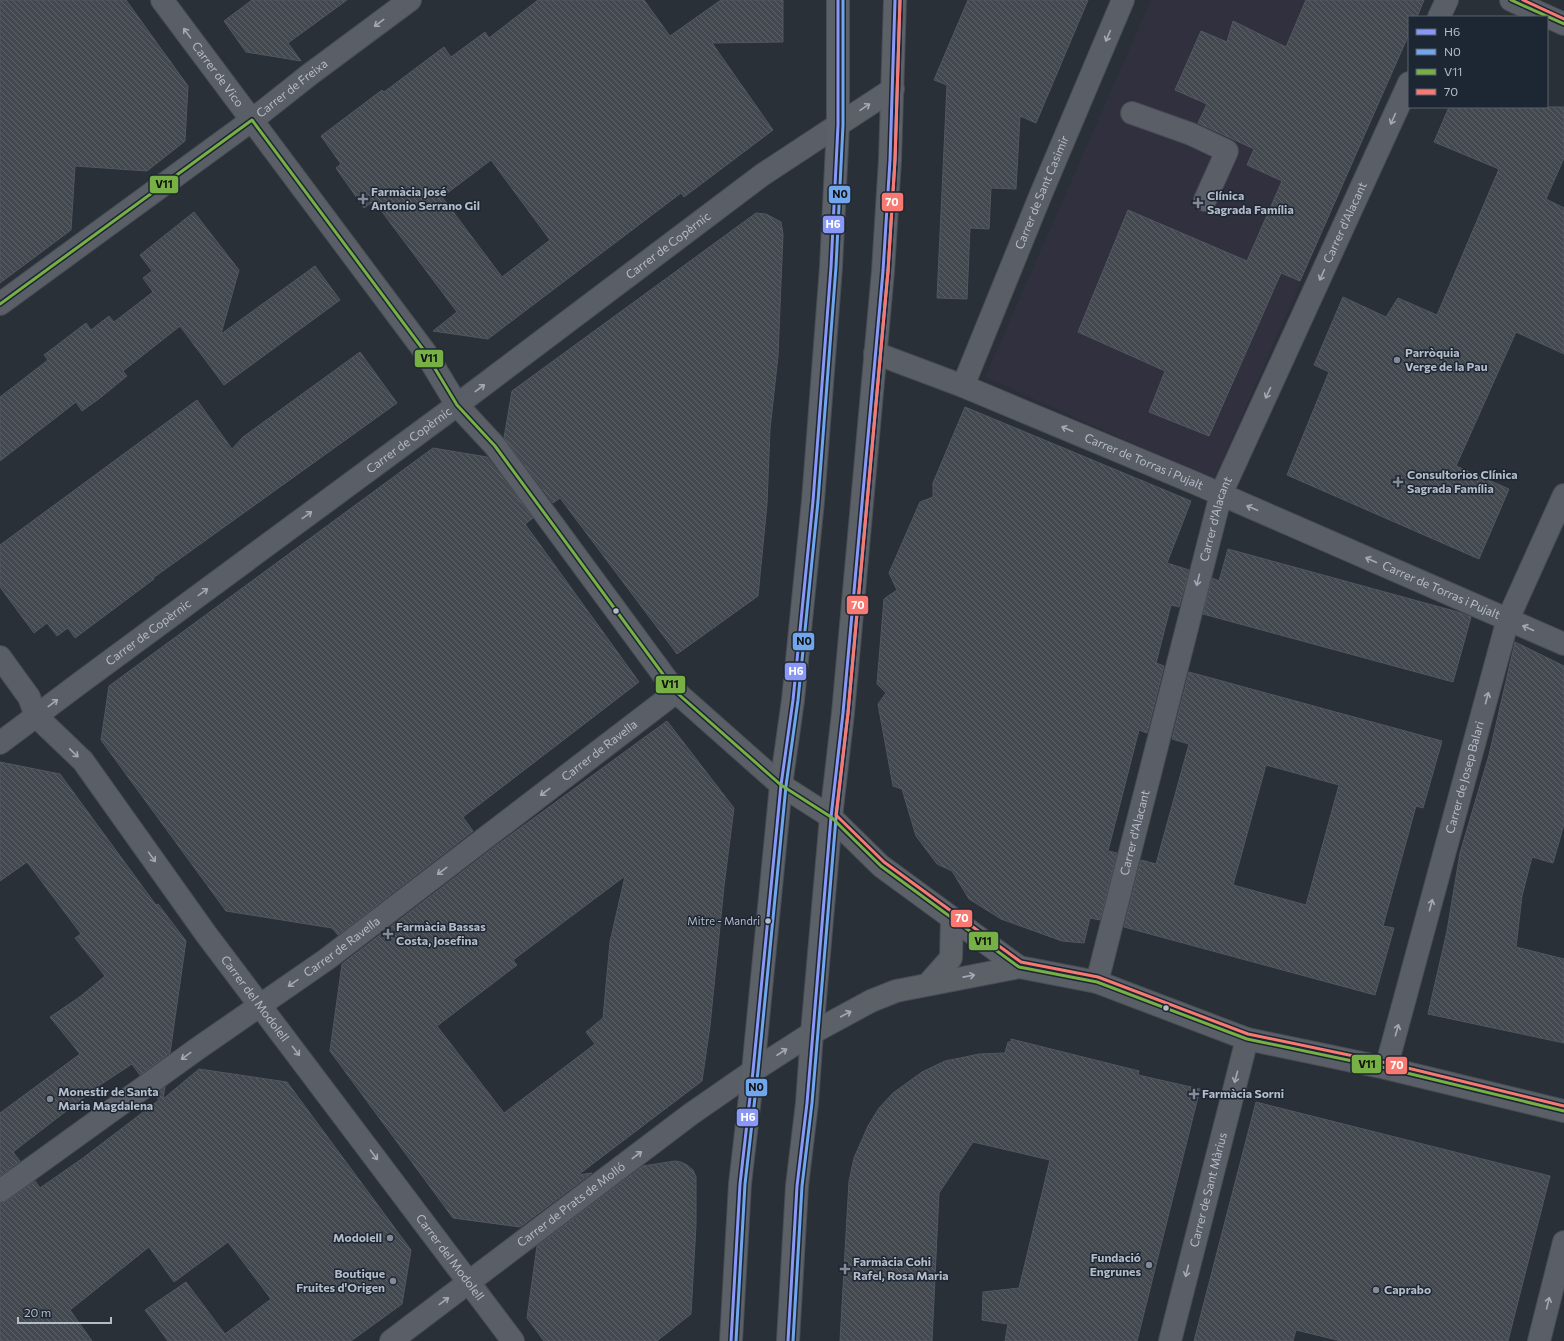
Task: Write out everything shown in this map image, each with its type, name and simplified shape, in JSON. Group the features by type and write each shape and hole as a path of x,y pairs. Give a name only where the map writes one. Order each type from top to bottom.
{"main road":[{"path":"731,1341 740,1184 753,1071 780,785 793,700 813,501 831,267 838,125 838,0"},
{"path":"788,1341 796,1186 807,1103 831,817 843,713 883,271 890,168 895,0"},
{"path":"838,125 892,89"},
{"path":"780,785 831,817 881,866 1019,967"},
{"path":"928,984 951,958 952,918"},
{"path":"753,1071 812,1033 871,1001 896,990 1019,967"}],"street":[{"name":"Carrer de Vico","path":"162,0 425,352 457,405 494,446 676,692 780,785"},
{"name":"Carrer de Freixa","path":"0,304 252,120 309,75 410,0"},
{"name":"Carrer de Sant Casimir","path":"964,386 1041,194 1123,0"},
{"path":"1439,16 1447,0"},
{"path":"1511,0 1546,16"},
{"path":"1548,17 1564,24"},
{"name":"Carrer d'Alacant","path":"1097,982 1221,494 1408,85"},
{"path":"1132,113 1191,134 1226,151 1205,200"},
{"name":"Carrer de Copèrnic","path":"0,743 457,405 762,175 838,125"},
{"name":"Carrer de Torras i Pujalt","path":"875,353 964,386 1221,494 1564,644"},
{"name":"Carrer de Josep Balari","path":"1386,1068 1508,620 1564,495"},
{"name":"Carrer del Modolell","path":"0,657 29,697 36,716 83,761 206,934 513,1341"},
{"name":"Carrer de Ravella","path":"0,1191 197,1049 327,959 676,692"},
{"path":"1019,967 1097,982 1247,1039 1386,1068 1564,1111"},
{"name":"Carrer de Sant Màrius","path":"1170,1341 1247,1039"},
{"name":"Carrer de Prats de Molló","path":"391,1341 691,1114 753,1071"},
{"path":"1539,1341 1564,1242"}],"shaded area":[{"name":"Clínica Sagrada Família","path":"1151,0 1424,0 1417,16 1408,16 1408,36 1214,480 985,377"}],"building":[{"path":"0,0 126,0 188,86 185,141 147,171 75,166 71,230 0,283"},
{"path":"252,0 347,0 288,43 301,61 246,52 224,21"},
{"path":"538,0 644,0 670,36 721,0 783,0 783,42 712,43 773,130 684,197 681,193 488,339 433,331 457,312 374,201 364,208 336,168 341,164 321,136 382,90 384,92 444,47 451,57 485,32 489,38","holes":["491,160 550,240 502,277 442,197"]},
{"path":"968,0 1088,0 1036,123 1020,116 1016,189 991,188 989,229 970,228 967,299 937,298 947,85 934,80"},
{"path":"1306,0 1424,0 1417,16 1408,16 1408,36 1300,281 1281,273 1209,436 1149,412 1165,371 1078,332 1128,210 1247,261 1282,181 1247,165 1254,149 1198,123 1207,104 1175,90 1201,31 1227,42 1233,21 1286,47"},
{"path":"1564,107 1564,158 1546,199 1564,208 1564,354 1516,332 1456,466 1509,489 1479,559 1287,475 1329,372 1314,365 1343,297 1386,317 1398,298 1437,315 1499,169 1434,142 1449,108"},
{"path":"194,212 239,270 221,334 315,266 340,300 224,385 180,326 123,371 127,376 100,398 82,411 76,402 0,461 0,397 48,360 44,355 86,323 91,330 109,316 114,322 153,292 143,278 152,271 140,255"},
{"path":"756,213 766,214 781,222 783,234 778,356 770,429 767,504 758,596 677,654 560,498 553,503 504,438 512,391"},
{"path":"360,352 397,403 153,578 154,579 75,638 68,628 57,636 47,623 34,633 0,587 0,545 197,400 232,449 243,437"},
{"path":"965,407 1191,501 1167,563 1189,570 1179,607 1171,605 1156,663 1164,666 1147,733 1139,730 1108,851 1117,853 1100,920 1090,918 1084,943 1062,941 1001,919 969,899 952,871 937,864 916,836 902,789 893,786 878,704 886,693 877,684 884,599 897,590 889,573 920,502 933,497 933,483"},
{"path":"433,448 487,457 533,518 525,524 639,682 463,817 473,831 338,935 332,928 226,911 101,740 109,686"},
{"path":"1228,549 1458,612 1471,617 1453,682 1203,614 1212,578 1219,581"},
{"path":"1515,642 1564,666 1564,824 1553,863 1532,857 1522,896 1516,947 1564,959 1564,1043 1428,1014 1447,931 1460,853 1489,755"},
{"path":"1189,672 1442,741 1423,808 1416,806 1383,926 1394,928 1375,995 1124,927 1141,860 1156,864 1189,744 1172,739","holes":["1266,765 1339,785 1306,905 1233,885"]},
{"path":"667,721 734,808 724,886 710,1026 702,1081 578,1175 592,1173 520,1227 453,1218 330,1051 342,964 501,842","holes":["625,876 610,942 603,1018 586,1032 595,1044 504,1113 437,1026 517,965 513,960"]},
{"path":"0,762 60,774 156,905 158,904 186,941 170,1053 140,1075 132,1064 100,1085 13,1152 20,1161 0,1176 0,1113 80,1054 50,1017 81,996 105,976 75,938 81,934 27,862 0,881"},
{"path":"1011,1039 1139,1071 1138,1075 1200,1089 1137,1341 1005,1341 1008,1324 982,1320 983,1292 1019,1288 1050,1160 973,1142 939,1193 932,1341 840,1341 849,1181 854,1158 868,1126 879,1108 893,1093 922,1072 945,1061 979,1054 1005,1053 1008,1042 1011,1042"},
{"path":"199,1069 287,1082 411,1250 402,1304 351,1341 168,1341 145,1310 186,1282 225,1334 271,1299 228,1242 174,1282 149,1247 70,1310 92,1341 0,1341 0,1203 7,1201 35,1181 40,1188 83,1158 159,1100 155,1095 165,1087 163,1099"},
{"path":"1256,1102 1550,1176 1508,1341 1341,1341 1296,1330 1293,1341 1194,1341"},
{"path":"675,1161 687,1165 693,1170 696,1177 696,1225 691,1314 657,1341 544,1341 527,1318 537,1246 643,1166"}],"transit line":[{"name":"H6","path":"731,1341 740,1184 753,1071 781,785 793,700 813,501 831,267 838,125 838,0"},
{"name":"N0","path":"736,1341 745,1184 758,1071 786,786 798,700 818,501 836,267 843,125 843,0"},
{"name":"H6","path":"788,1341 797,1186 807,1103 831,817 843,713 883,271 890,160 895,0"},
{"name":"N0","path":"793,1341 802,1186 812,1103 836,818 848,713 888,271 895,160 900,0"},
{"name":"70","path":"900,0 895,160 888,271 848,713 836,815 884,862 1021,962 1098,977 1248,1034 1387,1063 1564,1106"},
{"name":"V11","path":"1511,0 1546,16"},
{"name":"70","path":"1523,0 1564,19"},
{"name":"V11","path":"1548,17 1564,24"},
{"name":"V11","path":"0,304 252,120 425,352 457,405 495,446 676,692 781,785 831,817 881,866 1019,967 1097,982 1247,1039 1386,1068 1564,1111"}],"place":[{"name":"Farmàcia José Antonio Serrano Gil","path":"363,199"},
{"name":"Clínica Sagrada Família","path":"1198,203"},
{"name":"Parròquia Verge de la Pau","path":"1397,360"},
{"name":"Consultorios Clínica Sagrada Família","path":"1398,482"},
{"name":"Mitre - Mandri","path":"768,921"},
{"name":"Farmàcia Bassas Costa, Josefina","path":"388,934"},
{"name":"Farmàcia Sorni","path":"1194,1094"},
{"name":"Monestir de Santa Maria Magdalena","path":"50,1099"},
{"name":"Modolell","path":"390,1238"},
{"name":"Fundació Engrunes","path":"1149,1265"},
{"name":"Farmàcia Cohi Rafel, Rosa Maria","path":"845,1269"},
{"name":"Boutique Fruites d'Origen","path":"393,1281"},
{"name":"Caprabo","path":"1376,1290"}]}
